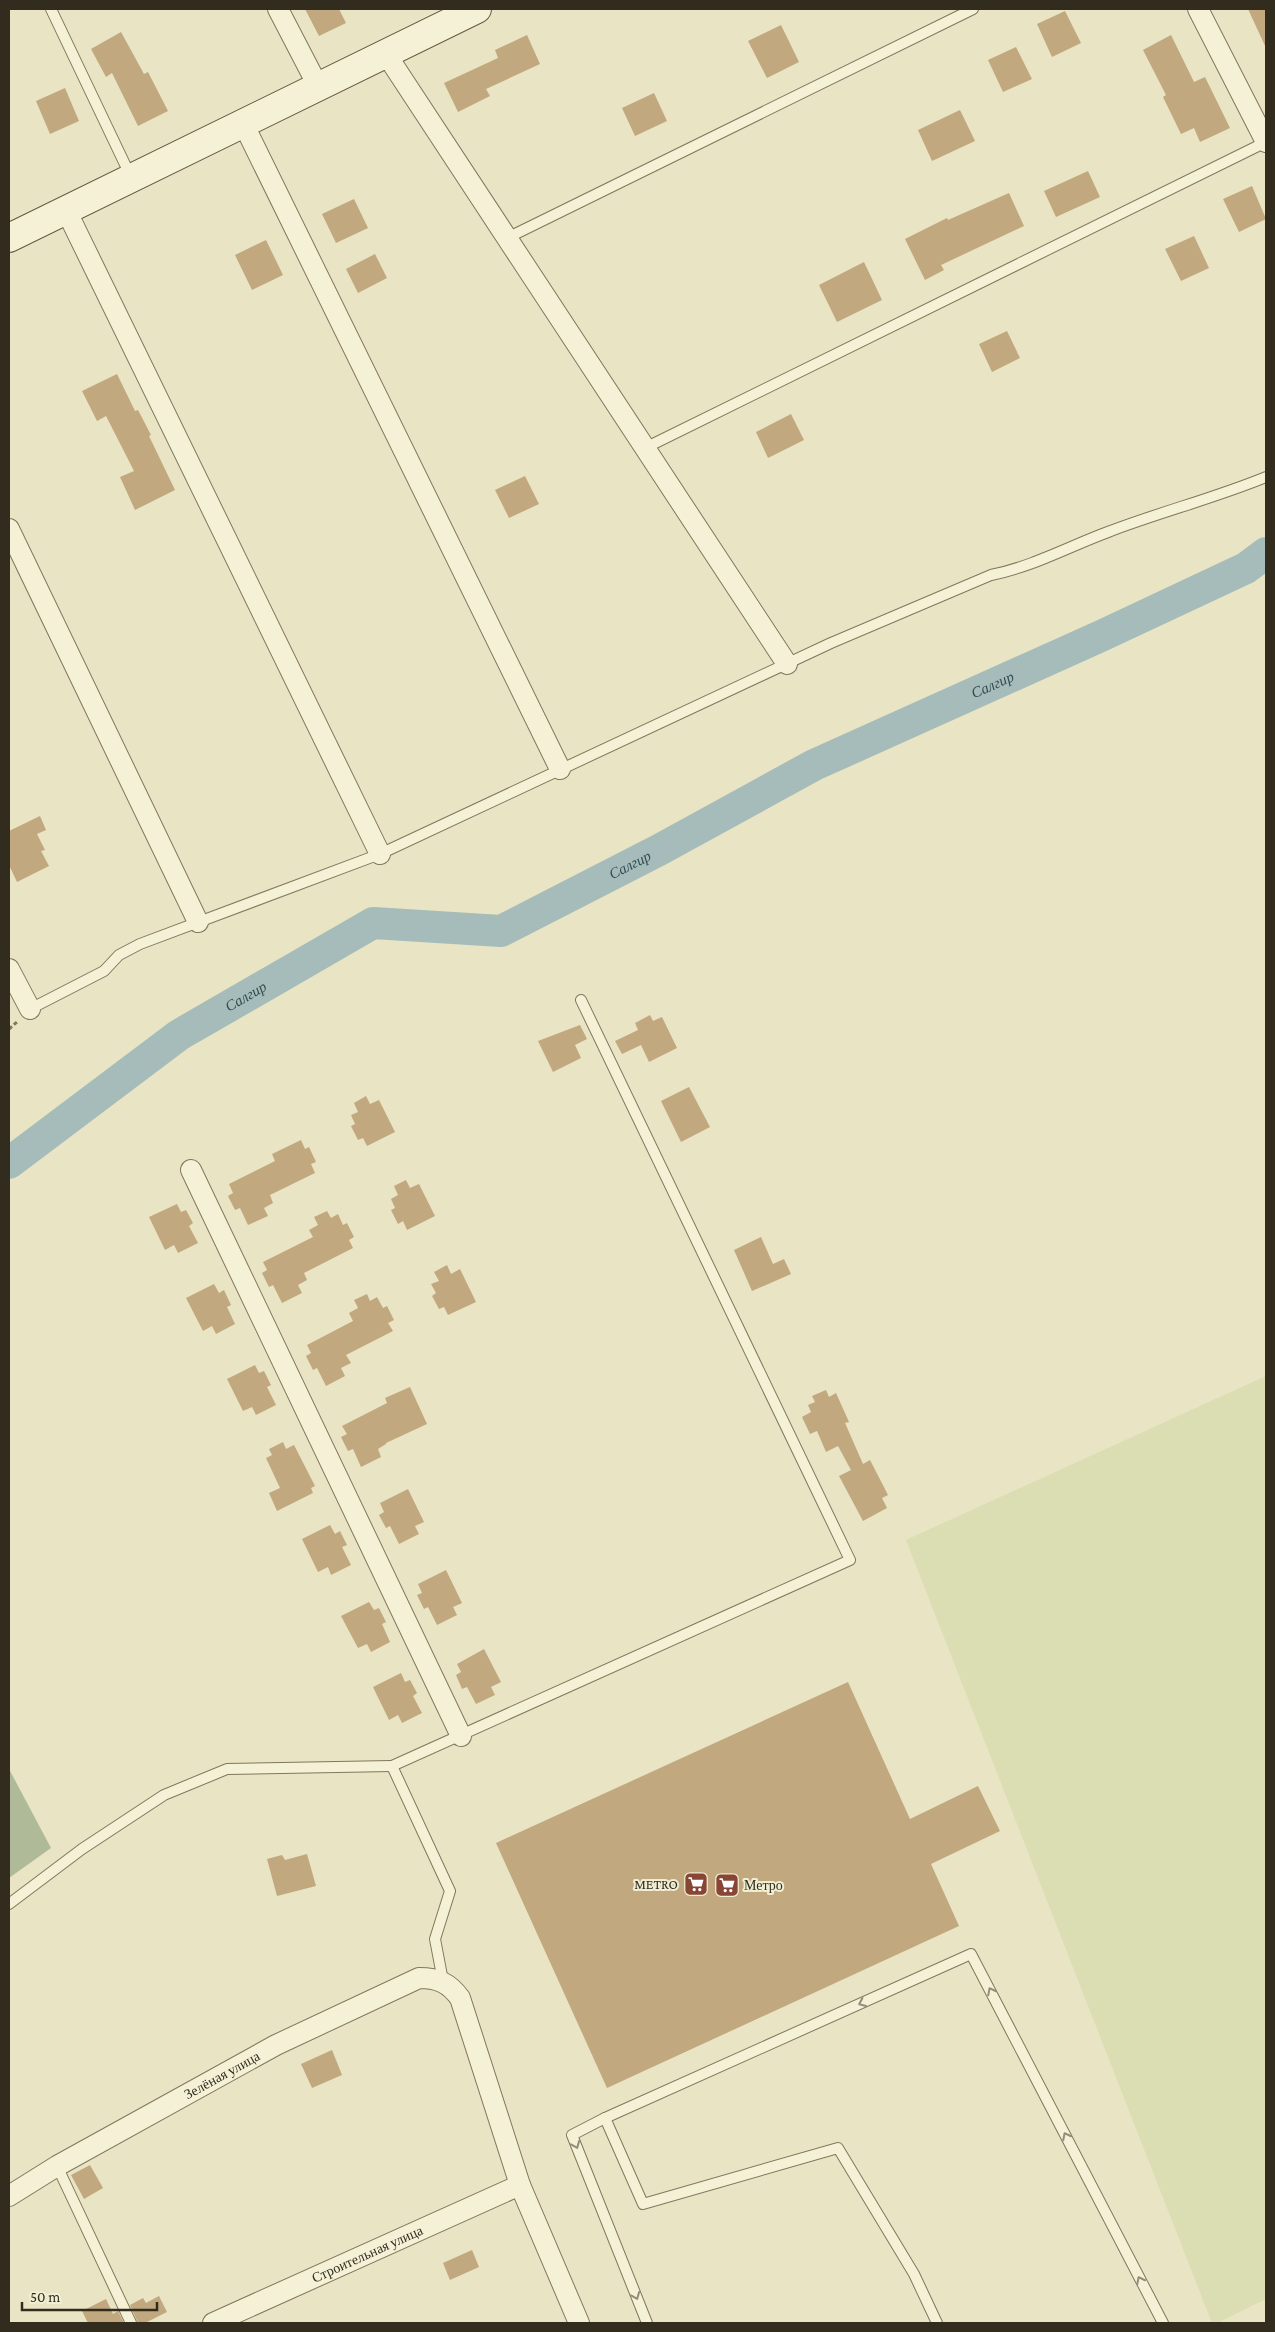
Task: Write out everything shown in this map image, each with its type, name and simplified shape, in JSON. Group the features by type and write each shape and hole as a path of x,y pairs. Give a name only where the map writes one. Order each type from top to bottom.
{"main road":[{"path":"10,232 66,210 319,88 477,9"}],"street":[{"path":"278,9 319,88"},
{"path":"1198,9 1266,142"},
{"path":"386,54 787,664"},
{"path":"243,123 560,768"},
{"path":"66,210 380,854"},
{"path":"9,529 198,922"},
{"path":"9,969 30,1009"},
{"path":"191,1170 461,1736"},
{"name":"Зелёная улица","path":"9,2196 57,2166 276,2045 419,1978 443,1981"},
{"path":"443,1981 453,1988 460,1998 520,2184 580,2323"},
{"name":"Строительная улица","path":"213,2323 520,2184"}],"lane":[{"path":"51,9 131,178"},
{"path":"507,238 973,9"},
{"path":"645,448 1266,142"},
{"path":"30,1009 104,971 119,956 140,944 380,854 560,768 787,664 991,575 1010,571 1110,531 1266,477"},
{"path":"9,1904 82,1849 164,1795 227,1769 392,1766 850,1560 582,1000"},
{"path":"392,1766 450,1891 435,1939 443,1981"},
{"path":"647,2323 572,2134 971,1954 1163,2323"},
{"path":"605,2118 643,2204 838,2148 914,2274 936,2323"},
{"path":"57,2166 131,2323"}],"green space":[{"path":"1266,1376 1266,2299 1217,2323 1212,2323 906,1540"},
{"path":"9,1769 51,1848 9,1878"}],"building":[{"path":"305,9 339,9 346,23 319,36"},
{"path":"1248,9 1266,9 1266,48"},
{"path":"1065,11 1081,43 1052,57 1037,24"},
{"path":"781,25 799,62 767,78 748,41"},
{"path":"121,32 144,74 148,72 168,111 138,126 112,73 106,77 91,49"},
{"path":"527,35 540,64 486,89 490,96 458,112 444,83 498,58 495,50"},
{"path":"1171,35 1194,82 1205,77 1230,128 1200,142 1194,128 1181,134 1163,97 1166,95 1143,50"},
{"path":"1016,47 1032,79 1003,92 988,60"},
{"path":"65,88 79,121 50,134 36,101"},
{"path":"654,93 667,121 635,136 622,108"},
{"path":"960,110 975,141 932,161 918,130"},
{"path":"1088,171 1100,197 1056,217 1044,191"},
{"path":"1252,186 1266,219 1239,232 1223,199"},
{"path":"1009,193 1024,226 941,265 944,270 925,280 905,239 947,218 948,220"},
{"path":"354,199 368,228 336,243 322,214"},
{"path":"1194,236 1209,268 1181,281 1165,249"},
{"path":"266,240 283,275 252,290 235,255"},
{"path":"375,254 387,278 358,293 346,269"},
{"path":"864,262 882,300 837,322 819,285"},
{"path":"1007,331 1020,358 992,372 979,344"},
{"path":"117,374 135,411 138,410 151,435 149,436 175,490 135,510 120,477 134,471 106,416 97,421 82,391"},
{"path":"791,414 804,440 768,458 756,432"},
{"path":"525,476 539,504 509,518 495,490"},
{"path":"40,816 46,830 37,834 45,850 41,851 49,866 17,882 9,865 9,831"},
{"path":"650,1015 653,1021 662,1017 677,1048 649,1062 641,1045 622,1054 615,1041 638,1030 635,1023"},
{"path":"580,1025 587,1039 575,1045 581,1058 553,1072 538,1041"},
{"path":"689,1087 710,1127 681,1142 661,1101"},
{"path":"366,1096 370,1104 379,1100 395,1132 367,1146 363,1138 358,1140 351,1126 355,1124 351,1115 358,1112 354,1103"},
{"path":"301,1140 305,1149 309,1147 316,1162 311,1164 315,1173 270,1195 273,1203 264,1208 268,1216 248,1225 240,1208 235,1210 228,1196 233,1193 229,1184 275,1161 272,1154"},
{"path":"406,1180 410,1188 419,1184 435,1216 407,1230 403,1221 398,1224 391,1210 395,1208 391,1199 398,1195 394,1186"},
{"path":"177,1204 181,1212 186,1210 193,1223 189,1226 198,1243 178,1253 174,1245 165,1250 149,1217"},
{"path":"327,1211 331,1218 338,1214 343,1225 347,1223 354,1237 349,1240 353,1248 304,1273 307,1280 298,1285 302,1293 282,1303 273,1285 269,1287 262,1273 267,1270 263,1262 313,1237 309,1230 318,1225 314,1217"},
{"path":"761,1237 773,1264 784,1259 791,1274 752,1291 734,1250"},
{"path":"447,1265 451,1274 460,1269 476,1302 448,1315 444,1307 439,1309 432,1296 436,1293 431,1284 439,1281 434,1272"},
{"path":"214,1284 219,1293 224,1290 231,1305 227,1307 235,1324 216,1334 212,1326 203,1331 186,1298"},
{"path":"367,1294 370,1301 377,1297 383,1308 387,1306 394,1320 388,1323 393,1331 346,1355 351,1363 341,1368 345,1376 326,1386 317,1368 313,1370 306,1356 311,1353 307,1345 353,1321 349,1313 358,1308 354,1300"},
{"path":"255,1365 259,1373 264,1371 271,1385 267,1387 276,1405 256,1415 252,1407 243,1411 227,1379"},
{"path":"410,1387 427,1424 386,1443 378,1449 381,1457 361,1467 353,1449 348,1451 341,1437 347,1434 342,1426 387,1403 385,1398"},
{"path":"826,1390 829,1397 836,1393 849,1422 845,1423 863,1464 870,1460 888,1495 882,1498 887,1508 863,1521 839,1476 851,1470 838,1446 826,1452 817,1431 810,1434 802,1417 811,1412 808,1405 815,1402 812,1396"},
{"path":"283,1442 286,1449 294,1445 315,1486 311,1488 313,1493 277,1511 269,1493 280,1488 266,1458 272,1455 269,1449"},
{"path":"408,1489 424,1522 415,1526 419,1534 399,1544 390,1526 386,1528 379,1515 384,1512 380,1503"},
{"path":"330,1525 335,1534 340,1531 347,1545 342,1547 351,1565 331,1575 328,1567 318,1572 302,1539"},
{"path":"446,1570 462,1603 453,1607 457,1615 437,1625 428,1607 424,1609 417,1595 422,1593 418,1584"},
{"path":"369,1602 374,1610 379,1608 386,1622 382,1624 390,1642 371,1652 367,1644 358,1648 341,1616"},
{"path":"484,1649 501,1682 491,1687 495,1695 476,1704 467,1687 462,1689 456,1675 461,1672 457,1664"},
{"path":"401,1673 405,1682 410,1680 417,1693 413,1696 422,1713 402,1723 398,1715 389,1720 373,1687"},
{"name":"Метро","path":"848,1682 910,1819 978,1786 1000,1831 931,1864 959,1926 607,2088 496,1843"},
{"path":"307,1854 316,1886 277,1896 267,1859 282,1855 285,1860"},
{"path":"332,2050 342,2075 312,2088 301,2064"},
{"path":"90,2165 103,2188 84,2199 71,2175"},
{"path":"472,2250 479,2267 450,2280 443,2263"},
{"path":"159,2296 167,2312 145,2323 138,2323 130,2305 143,2298 146,2303"},
{"path":"106,2299 113,2314 118,2311 124,2323 88,2323 82,2311"}],"waterway":[{"name":"Салгир","path":"9,1163 179,1035 373,923 501,931 659,850 814,765 1101,636 1246,568 1266,553"}],"place":[{"name":"METRO","path":"696,1884"},
{"name":"Метро","path":"727,1885"}]}
